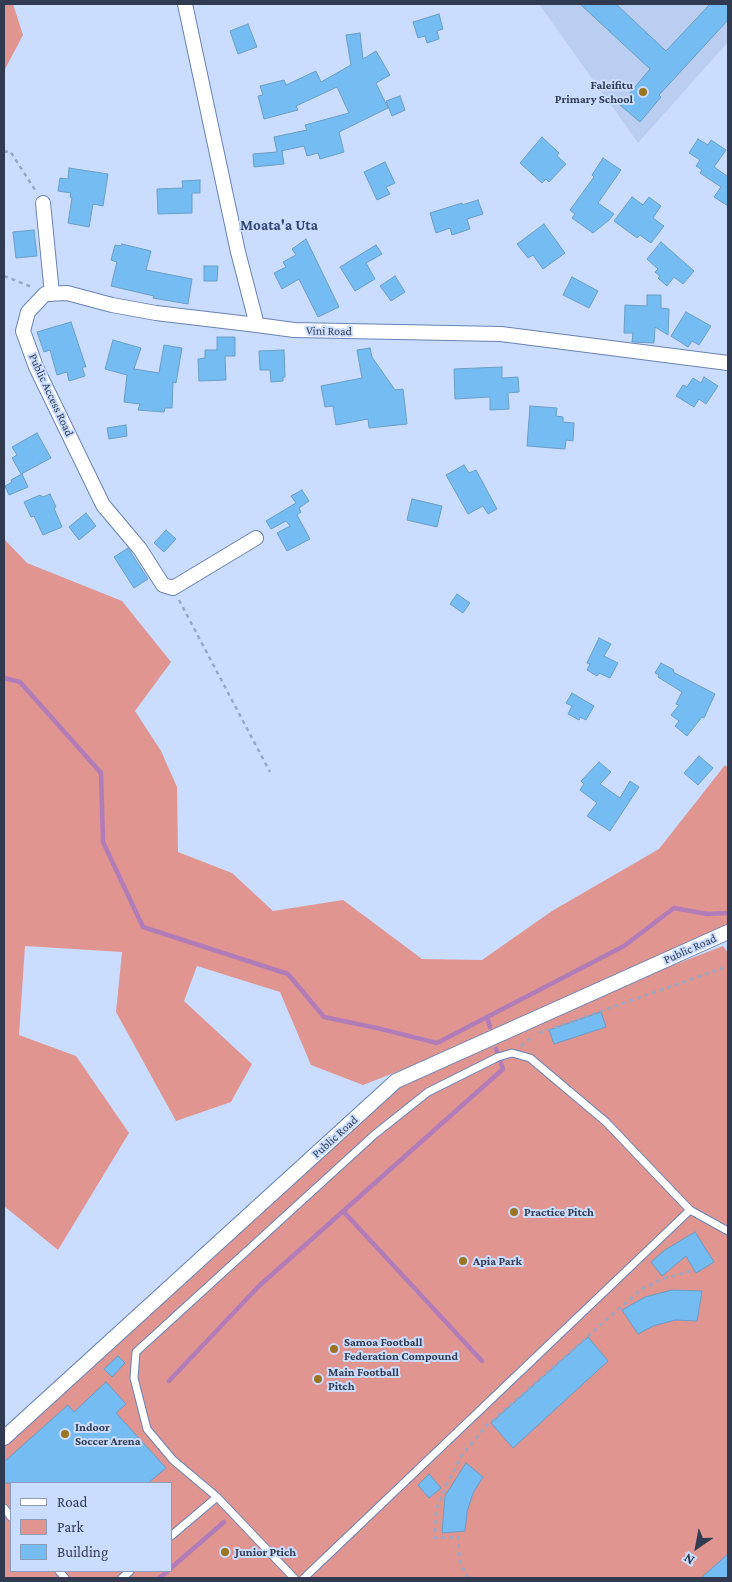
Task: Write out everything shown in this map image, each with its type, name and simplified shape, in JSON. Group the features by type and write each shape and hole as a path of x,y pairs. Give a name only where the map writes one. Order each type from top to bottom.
{"street":[{"path":"43,203 48,294 67,293 156,313 257,325 238,252 185,4"},
{"name":"Public Access Road","path":"48,294 28,312 23,331 36,368 103,505 140,549 163,584 173,588"},
{"name":"Vini Road","path":"257,325 294,330 501,334 728,363"},
{"path":"173,588 256,538"},
{"name":"Public Road","path":"4,1438 396,1081 728,932"}],"lane":[{"path":"294,1578 217,1497 173,1460 147,1429 134,1378 136,1352 374,1135 428,1092 505,1055 530,1058 606,1122 690,1210 728,1230"},
{"path":"304,1578 690,1210"},
{"path":"172,1535 217,1497"}],"path":[{"path":"4,152 10,151 43,203"},
{"path":"4,276 48,294"},
{"path":"173,588 270,772"},
{"path":"505,1055 535,1035 723,968"},
{"path":"468,1578 460,1562 458,1537 435,1538 436,1510 462,1455 487,1425 640,1290 663,1279 694,1270"}],"shaded area":[{"name":"Faleifitu Primary School","path":"539,4 728,4 728,42 638,143"}],"green space":[{"path":"4,4 13,4 23,35 4,71"},
{"name":"Apia Park","path":"4,539 27,563 122,601 171,662 135,711 161,751 177,787 178,852 232,873 273,911 343,900 422,959 482,960 552,911 659,849 725,765 728,768 728,926 564,1007 723,946 728,953 728,1578 4,1578 4,1445 390,1078 486,1037 363,1085 311,1065 280,992 197,966 184,1001 252,1064 231,1102 176,1121 116,1012 122,952 25,946 19,1035 76,1056 129,1133 58,1250 4,1206"}],"building":[{"path":"580,4 616,4 666,51 710,4 728,4 728,20 659,95 661,97 640,122 620,105 650,69"},
{"path":"439,14 443,29 437,31 439,39 427,43 425,36 418,38 413,22"},
{"path":"248,24 257,47 238,54 230,31"},
{"path":"360,33 363,59 376,51 390,75 376,83 388,108 339,132 344,152 320,159 318,153 307,156 304,146 281,151 284,164 254,167 253,154 277,152 274,137 307,130 305,125 349,113 337,87 296,106 298,110 264,119 258,96 263,95 260,86 284,80 286,85 316,71 321,82 351,65 346,35"},
{"path":"400,96 405,110 392,116 386,101"},
{"path":"542,137 559,153 557,156 566,164 549,182 546,179 542,183 520,163"},
{"path":"698,139 708,145 711,140 726,150 714,167 728,175 728,206 714,197 721,187 700,173 702,170 696,166 700,160 689,153"},
{"path":"603,158 621,170 598,203 614,214 593,233 572,218 575,214 570,210 594,177 592,175"},
{"path":"385,162 395,183 386,187 390,194 377,200 364,172"},
{"path":"69,168 108,174 103,206 93,204 89,227 68,223 71,193 58,191 60,178 68,179"},
{"path":"200,180 200,193 192,193 192,213 158,214 157,189 183,188 182,181"},
{"path":"632,197 643,205 649,197 661,206 653,218 664,226 651,243 640,235 637,238 614,221"},
{"path":"478,200 483,214 467,219 470,229 452,235 450,228 436,233 430,213"},
{"path":"544,224 565,253 543,269 533,255 528,258 517,244"},
{"path":"34,230 37,256 16,258 13,232"},
{"path":"306,239 339,307 318,317 299,279 282,289 274,273 286,267 283,262 296,255 292,249"},
{"path":"661,242 694,271 683,284 674,277 667,286 658,278 660,276 655,272 658,269 647,259"},
{"path":"122,244 151,251 146,270 192,279 188,304 153,298 154,296 111,286 117,262 111,260 115,245 121,246"},
{"path":"376,245 382,254 366,263 375,279 355,291 340,267"},
{"path":"204,266 218,266 217,281 204,281"},
{"path":"395,276 405,292 391,301 380,286"},
{"path":"572,277 598,291 589,308 563,295"},
{"path":"647,295 661,295 661,308 669,309 668,335 655,327 654,343 632,342 633,333 624,333 625,305 647,306"},
{"path":"686,312 711,326 699,345 692,341 688,347 671,336"},
{"path":"71,322 86,367 82,367 85,376 69,381 67,372 57,375 50,350 44,352 37,332"},
{"path":"217,337 235,337 235,356 225,356 226,380 199,381 198,359 205,358 205,350 217,350"},
{"path":"113,340 141,348 134,369 159,373 164,345 182,348 176,383 173,382 172,408 165,408 164,412 138,410 140,404 124,402 127,375 105,369"},
{"path":"370,348 372,357 395,390 403,389 407,424 369,428 368,419 336,425 333,406 325,407 321,386 362,378 357,350"},
{"path":"284,350 285,377 283,377 283,381 271,382 270,370 260,370 259,351"},
{"path":"502,367 502,378 518,377 519,392 508,393 509,409 490,410 490,397 455,399 454,369"},
{"path":"704,377 718,386 706,404 699,399 694,407 676,396 683,385 687,387 693,378 701,383"},
{"path":"530,406 557,408 556,416 563,417 563,422 574,423 573,441 566,440 565,449 527,446"},
{"path":"126,425 127,436 109,439 107,428"},
{"path":"37,433 51,458 21,474 12,458 17,455 12,447"},
{"path":"464,465 469,473 476,470 497,509 488,514 483,506 468,514 446,475"},
{"path":"22,474 28,487 9,495 5,486"},
{"path":"302,490 309,501 299,508 301,512 297,515 310,539 287,551 277,533 290,526 286,521 271,529 266,521 296,503 291,496"},
{"path":"50,494 62,527 43,535 34,516 31,517 24,502 40,495 43,497"},
{"path":"412,499 442,506 437,527 407,520"},
{"path":"86,513 96,526 79,540 69,527"},
{"path":"166,530 176,539 164,552 154,543"},
{"path":"128,548 148,579 134,588 114,557"},
{"path":"457,594 470,603 463,613 450,604"},
{"path":"599,638 611,644 604,656 618,663 610,678 599,673 597,676 587,670 590,664 587,663"},
{"path":"661,663 674,670 673,672 715,694 704,718 702,717 687,736 675,726 679,721 671,715 679,705 676,704 682,692 658,677 659,675 655,673"},
{"path":"572,693 594,706 586,720 580,717 579,720 568,714 572,706 566,703"},
{"path":"699,756 713,768 698,785 684,773"},
{"path":"599,762 611,772 600,784 620,798 630,781 639,787 610,831 587,816 597,803 580,790 584,784 581,781"},
{"path":"601,1012 606,1027 554,1044 549,1030"},
{"path":"695,1232 714,1262 696,1273 686,1256 662,1276 651,1262 665,1250"},
{"path":"672,1290 702,1291 697,1321 675,1320 653,1326 638,1334 622,1310 645,1297"},
{"path":"588,1337 608,1361 513,1448 491,1423"},
{"path":"118,1356 125,1363 112,1377 104,1369"},
{"name":"Indoor Soccer Arena","path":"106,1382 126,1404 116,1413 166,1468 149,1482 4,1483 4,1462 68,1405 74,1412"},
{"path":"466,1463 483,1477 473,1493 467,1512 465,1531 442,1533 445,1496"},
{"path":"429,1474 441,1488 429,1498 418,1485"},
{"path":"728,1554 728,1578 701,1578"}],"waterway":[{"path":"4,678 20,682 101,773 103,842 143,927 288,974 324,1017 437,1043 624,946 674,908 707,914 728,913"},
{"path":"487,1017 490,1027"},
{"path":"169,1381 259,1286 503,1069 496,1049"},
{"path":"343,1211 482,1361"},
{"path":"172,1567 224,1522"},
{"path":"159,1578 167,1572"}],"place":[{"name":"Faleifitu Primary School","path":"643,92"},
{"name":"Practice Pitch","path":"514,1212"},
{"name":"Apia Park","path":"463,1261"},
{"name":"Samoa Football Federation Compound","path":"334,1349"},
{"name":"Main Football Pitch","path":"318,1379"},
{"name":"Indoor Soccer Arena","path":"65,1434"},
{"name":"Junior Ptich","path":"225,1552"}],"district":[{"name":"Moata'a Uta","path":"279,225"}]}
